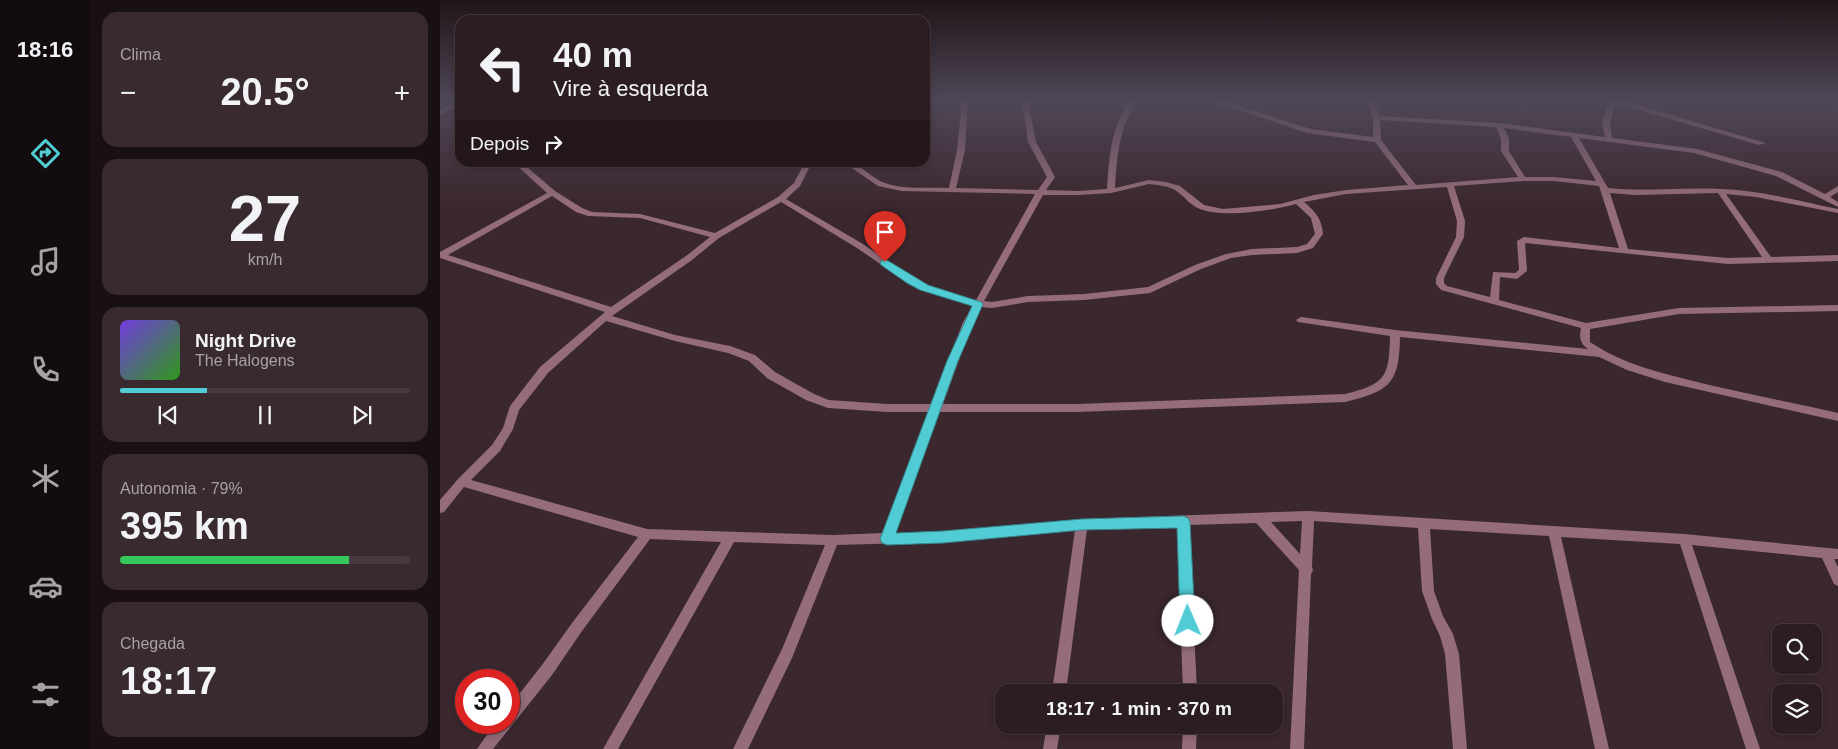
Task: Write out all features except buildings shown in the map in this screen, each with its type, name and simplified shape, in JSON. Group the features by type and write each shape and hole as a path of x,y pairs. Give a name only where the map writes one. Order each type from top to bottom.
{"street":[{"path":"952,190 961,150 962,135"},
{"path":"887,539 968,322 1041,191 1051,177 1032,142 1031,135"},
{"path":"1110,191 1118,135"},
{"path":"1339,135 1377,140"},
{"path":"1377,135 1377,140 1414,187"},
{"path":"1503,135 1505,151 1523,179"},
{"path":"1574,135 1603,187 1624,251"},
{"path":"1580,135 1694,151 1741,162 1778,174 1826,197 1838,205"},
{"path":"1608,135 1609,139"},
{"path":"1734,135 1762,143"},
{"path":"522,167 552,193 579,210 591,214 640,216 716,236"},
{"path":"440,508 445,494 462,482 496,448 508,429 514,410 539,376 577,340 608,314 689,258 716,236 782,199 797,184 806,167"},
{"path":"854,167 880,184 902,189 1078,193 1110,191 1149,182 1166,184 1177,188 1201,207 1223,211 1280,206 1346,192 1523,179 1603,187 1635,194 1720,191 1756,195 1838,211"},
{"path":"1450,185 1461,221 1460,237 1440,278 1440,284 1444,288 1586,326 1679,311 1838,308"},
{"path":"1826,197 1838,188"},
{"path":"1720,191 1769,261"},
{"path":"440,255 552,193"},
{"path":"782,199 860,246 924,288 978,304 992,305 1028,299 1084,297 1150,290 1198,267 1229,256 1252,252 1297,250 1310,246 1319,234 1317,218 1312,211 1297,201"},
{"path":"1494,302 1496,274 1517,276 1523,271 1521,248 1522,241 1524,240 1711,260 1769,261 1838,258"},
{"path":"440,255 675,338 730,350 752,358 771,375 810,397 828,404 887,408 1077,408 1344,398 1369,393 1381,387 1393,372 1395,333"},
{"path":"1301,320 1395,333 1598,354 1633,368 1672,379 1838,417"},
{"path":"1586,326 1584,335 1587,343 1598,354"},
{"path":"462,482 647,534 833,540 887,539 943,537 1082,524 1183,522 1308,516 1684,538 1832,553 1838,580"},
{"path":"1297,749 1307,570 1308,516"},
{"path":"1260,519 1307,570"},
{"path":"1183,522 1190,684"},
{"path":"1424,522 1428,591 1438,619 1446,634 1452,654 1460,749"},
{"path":"1060,684 1082,524"},
{"path":"1554,530 1602,749"},
{"path":"520,704 647,534"},
{"path":"610,749 731,536"},
{"path":"1684,538 1753,749"},
{"path":"740,749 787,653 833,540"},
{"path":"484,749 496,734"},
{"path":"1050,749 1052,734"},
{"path":"1189,749 1190,734"}],"route":[{"path":"885,262 924,288 978,304 968,322 887,539 943,537 1082,524 1183,522 1188,621"}]}
